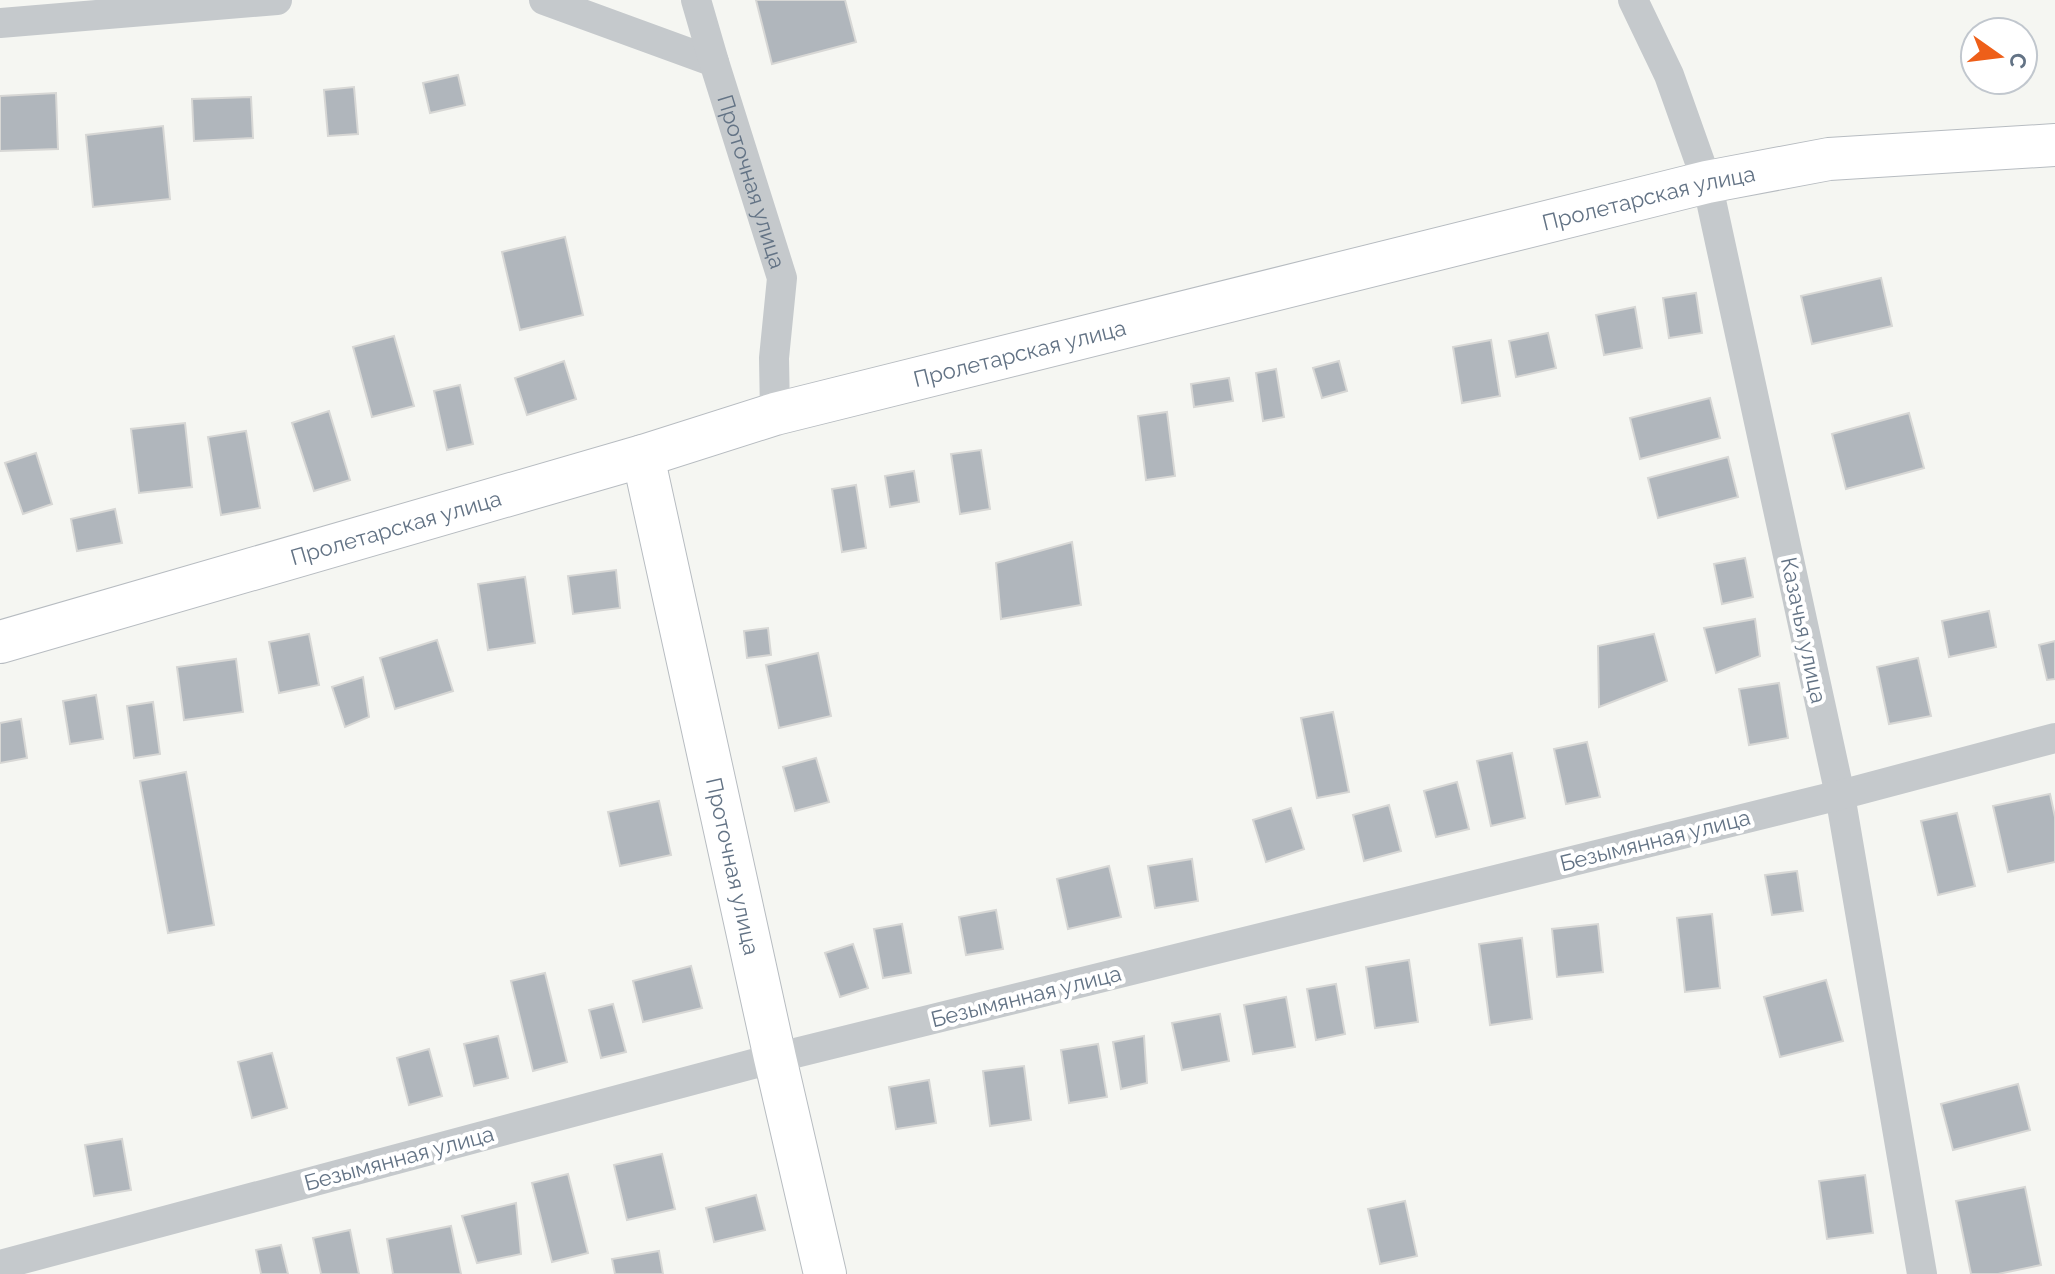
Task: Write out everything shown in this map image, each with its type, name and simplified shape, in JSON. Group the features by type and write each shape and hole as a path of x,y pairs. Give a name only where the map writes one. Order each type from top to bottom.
{"street":[{"path":"0,23 277,0"},
{"path":"544,0 714,62"},
{"name":"Проточная улица","path":"696,0 782,278 774,358 775,414"},
{"name":"Казачья улица","path":"1633,0 1669,75 1707,182 1840,795 1922,1274"},
{"name":"Пролетарская улица","path":"0,642 643,456 775,414 1707,182 1829,159 2055,145"},
{"name":"Проточная улица","path":"643,456 825,1274"},
{"name":"Безымянная улица","path":"0,1265 775,1058 1840,795 2055,738"}],"building":[{"path":"756,0 845,0 856,42 772,64"},
{"path":"458,75 465,105 430,113 423,83"},
{"path":"354,87 358,134 328,136 324,90"},
{"path":"56,93 58,149 0,151 0,96"},
{"path":"251,97 253,138 194,141 192,99"},
{"path":"163,126 170,199 93,207 86,135"},
{"path":"565,237 583,315 520,330 502,252"},
{"path":"1881,278 1892,326 1812,344 1801,296"},
{"path":"1696,293 1702,333 1669,338 1663,298"},
{"path":"1635,307 1642,348 1604,355 1596,315"},
{"path":"1548,333 1556,368 1516,377 1509,341"},
{"path":"394,336 414,406 372,417 353,347"},
{"path":"1491,340 1500,396 1462,403 1453,347"},
{"path":"564,361 576,399 527,415 515,378"},
{"path":"1339,361 1347,391 1322,398 1313,368"},
{"path":"1276,369 1284,417 1263,421 1256,373"},
{"path":"1229,378 1233,401 1194,407 1191,384"},
{"path":"460,385 473,444 447,450 434,391"},
{"path":"1710,398 1720,438 1640,459 1630,418"},
{"path":"329,411 350,480 314,491 292,423"},
{"path":"1167,412 1175,476 1146,480 1138,416"},
{"path":"1909,413 1924,468 1846,489 1832,434"},
{"path":"185,423 192,487 139,493 131,429"},
{"path":"246,431 260,508 221,515 208,437"},
{"path":"981,450 990,509 960,514 951,454"},
{"path":"36,453 52,504 23,514 5,463"},
{"path":"1728,457 1738,497 1658,518 1648,478"},
{"path":"914,471 919,502 890,507 885,476"},
{"path":"856,485 866,548 842,552 832,489"},
{"path":"115,509 122,543 77,551 71,519"},
{"path":"1072,542 1081,605 1001,619 996,563"},
{"path":"1745,558 1753,597 1722,604 1714,564"},
{"path":"616,570 620,608 573,614 568,576"},
{"path":"525,577 535,643 488,650 478,584"},
{"path":"1989,611 1996,647 1949,657 1942,621"},
{"path":"1755,619 1760,656 1716,673 1704,628"},
{"path":"768,628 771,655 747,658 744,631"},
{"path":"309,634 319,685 279,693 269,642"},
{"path":"1654,634 1667,681 1599,707 1598,646"},
{"path":"437,640 453,691 395,709 380,658"},
{"path":"2055,641 2055,679 2047,680 2039,645"},
{"path":"818,653 831,716 779,728 766,665"},
{"path":"1918,658 1931,716 1889,724 1877,667"},
{"path":"236,659 243,712 184,720 177,667"},
{"path":"363,677 369,717 345,727 332,687"},
{"path":"1779,683 1788,738 1749,745 1739,689"},
{"path":"96,695 103,739 70,744 63,701"},
{"path":"153,702 160,754 134,758 127,706"},
{"path":"1333,712 1349,792 1317,798 1301,718"},
{"path":"21,719 27,758 0,763 0,723"},
{"path":"1587,742 1600,797 1566,804 1554,749"},
{"path":"1512,753 1525,818 1491,826 1477,761"},
{"path":"816,758 829,802 795,811 783,767"},
{"path":"186,772 214,925 168,933 140,781"},
{"path":"1457,782 1469,829 1436,837 1424,791"},
{"path":"2050,794 2055,817 2055,862 2008,872 1993,806"},
{"path":"659,801 671,855 620,866 608,812"},
{"path":"1389,805 1401,851 1364,861 1353,815"},
{"path":"1291,808 1304,849 1266,862 1253,820"},
{"path":"1957,813 1975,886 1938,895 1921,821"},
{"path":"1192,859 1198,901 1155,908 1148,866"},
{"path":"1109,866 1121,917 1068,929 1057,879"},
{"path":"1797,871 1803,911 1772,915 1765,875"},
{"path":"996,910 1003,949 966,955 959,917"},
{"path":"1712,914 1720,988 1685,992 1677,918"},
{"path":"902,924 911,973 883,978 874,929"},
{"path":"1598,924 1603,972 1557,977 1552,929"},
{"path":"1522,938 1532,1019 1490,1025 1479,944"},
{"path":"853,944 868,988 840,997 825,953"},
{"path":"1409,960 1418,1022 1375,1028 1366,967"},
{"path":"691,966 702,1008 643,1022 633,981"},
{"path":"545,973 567,1062 533,1071 511,981"},
{"path":"1826,980 1843,1041 1780,1057 1764,997"},
{"path":"1336,984 1345,1034 1316,1040 1307,989"},
{"path":"1286,997 1295,1047 1253,1054 1244,1005"},
{"path":"613,1004 626,1052 601,1058 589,1010"},
{"path":"1220,1014 1229,1061 1182,1070 1172,1023"},
{"path":"498,1036 508,1078 474,1086 464,1044"},
{"path":"1144,1036 1147,1083 1121,1089 1113,1042"},
{"path":"1098,1044 1107,1097 1069,1103 1061,1050"},
{"path":"429,1049 442,1096 409,1105 397,1058"},
{"path":"272,1053 287,1108 252,1118 238,1062"},
{"path":"1024,1066 1031,1120 990,1126 983,1071"},
{"path":"929,1080 936,1123 896,1129 889,1087"},
{"path":"2018,1084 2030,1130 1953,1150 1941,1104"},
{"path":"122,1139 131,1190 94,1196 85,1145"},
{"path":"662,1154 675,1209 627,1220 614,1165"},
{"path":"568,1174 588,1253 552,1262 532,1183"},
{"path":"1865,1175 1873,1233 1827,1239 1819,1181"},
{"path":"2025,1187 2041,1265 1998,1274 1971,1274 1956,1201"},
{"path":"756,1195 765,1230 714,1242 706,1208"},
{"path":"1405,1201 1417,1256 1380,1264 1368,1209"},
{"path":"516,1203 521,1254 477,1263 462,1216"},
{"path":"451,1226 461,1274 393,1274 387,1239"},
{"path":"350,1230 359,1274 321,1274 313,1238"},
{"path":"281,1245 288,1274 261,1274 256,1250"},
{"path":"659,1251 663,1274 615,1274 612,1259"}]}
